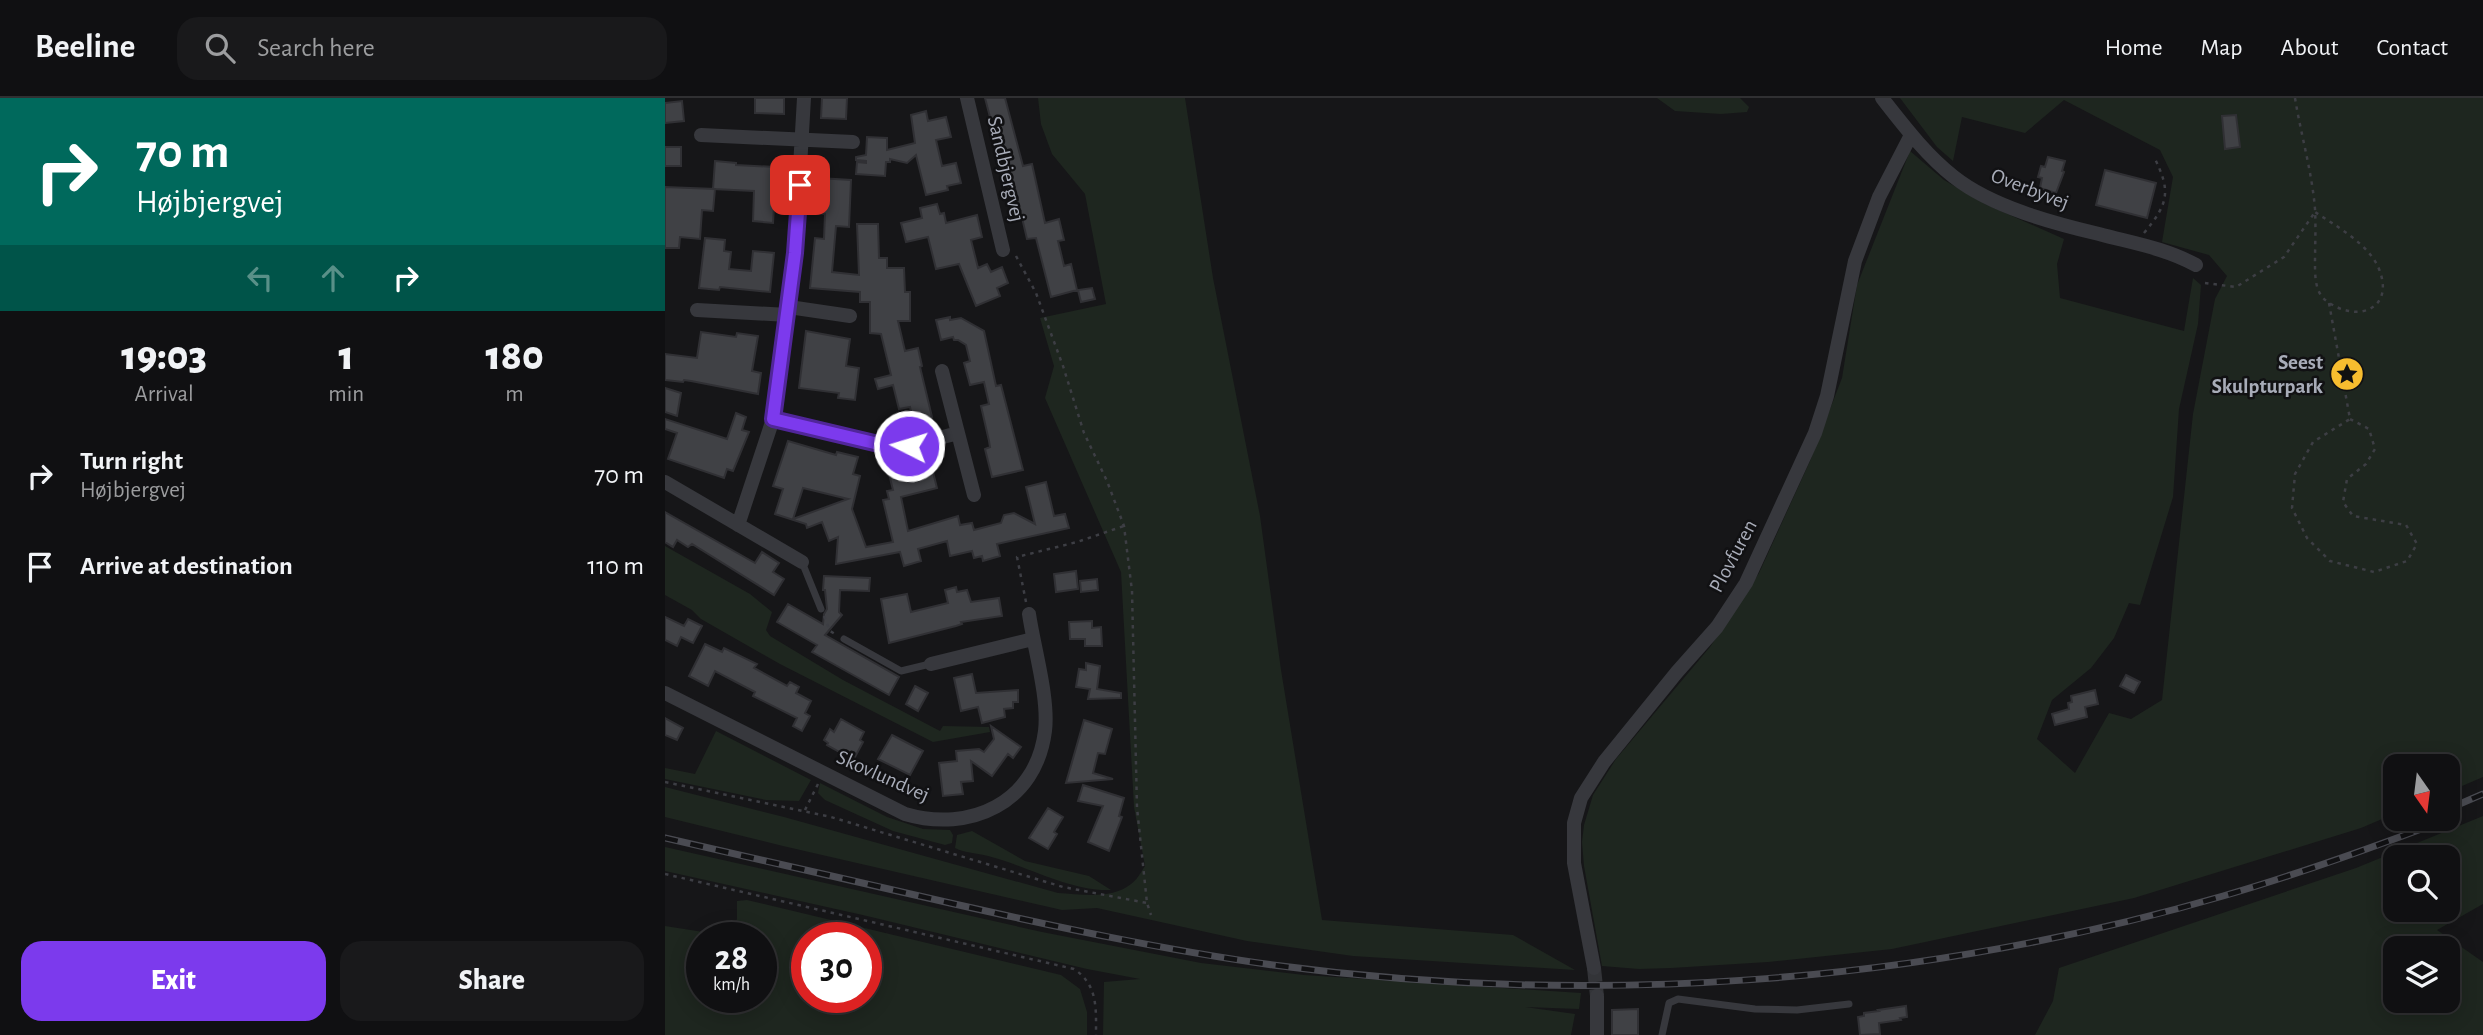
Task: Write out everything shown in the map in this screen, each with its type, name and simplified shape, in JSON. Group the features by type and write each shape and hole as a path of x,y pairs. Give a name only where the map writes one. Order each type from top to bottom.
{"street":[{"path":"738,525 773,419 795,253 804,98"},
{"name":"Sandbjergvej","path":"967,98 1003,250"},
{"name":"Overbyvej","path":"1882,98 1911,135 1941,166 1979,193 2049,220 2158,249 2196,264"},
{"path":"701,135 853,142"},
{"name":"Plovfuren","path":"1594,968 1574,863 1574,823 1581,798 1604,762 1677,672 1717,628 1746,583 1815,433 1828,396 1855,261 1879,197 1911,135"},
{"path":"697,310 788,311 850,316"},
{"path":"942,371 974,495"},
{"path":"773,419 887,446 909,446 958,433"},
{"path":"665,482 802,562"},
{"name":"Skovlundvej","path":"665,693 905,814 923,819 961,820 996,807 1012,796 1035,766 1042,748 1045,710 1027,607"},
{"path":"931,664 1033,639"},
{"path":"1597,996 1597,1035"}],"lane":[{"path":"802,562 821,609"},
{"path":"844,639 901,671 931,664"},
{"path":"1662,1035 1669,1003 1678,999 1755,1009 1797,1010 1849,1004"}],"path":[{"path":"2295,98 2315,212 2315,280 2319,292 2324,300 2347,312 2359,313 2378,304 2383,291 2379,268 2367,252 2315,212"},
{"path":"2136,243 2159,215 2165,197 2166,180 2154,157"},
{"path":"2205,283 2235,287 2284,257 2315,212"},
{"path":"1003,250 1013,250 1036,293 1084,433 1107,481 1124,526 1132,591 1137,807 1147,903 1151,915"},
{"path":"2329,303 2350,419"},
{"path":"2350,419 2369,429 2375,449 2367,464 2347,479 2343,502 2353,516 2406,525 2417,544 2407,561 2374,572 2330,561 2307,538 2292,508 2295,474 2313,442 2350,419"},
{"path":"1027,607 1017,557 1077,542 1124,526"},
{"path":"821,609 830,631 844,639"},
{"path":"804,811 824,772"},
{"path":"665,782 804,811 1063,887 1147,903"},
{"path":"665,874 1074,969 1084,976 1095,996 1096,1035"}],"shaded area":[{"path":"1038,98 1185,98 1213,278 1260,516 1281,670 1322,920 1513,935 1575,970 1353,956 1247,941 1097,908 1062,910 665,817 665,787 1058,893 1096,895 1114,892 1133,882 1145,866 1134,807 1121,572 1045,398 1054,366 1040,318 1106,304 1085,194 1052,154 1041,124"},
{"path":"1657,98 1740,98 1749,107 1747,112 1721,114 1675,111"},
{"path":"1900,98 2483,98 2483,777 2461,786 2461,754 2383,754 2383,819 2361,828 2134,898 1892,949 1768,962 1671,968 1602,966 1582,842 1593,795 1616,759 1710,647 1759,573 1810,461 1842,378 1857,285 1910,151 1944,180 1985,204 2064,239 2057,264 2060,298 2184,331 2193,278 2201,285 2198,324 2179,409 2173,497 2140,605 2129,603 2114,638 2091,668 2052,700 2037,739 2075,773 2109,713 2131,719 2162,700 2193,414 2215,299 2227,276 2209,255 2162,242 2173,177 2160,150 2064,100 2025,133 1962,117 1953,161 1937,147"},
{"path":"665,546 750,594 772,612 766,630 770,636 843,680 940,731 943,726 989,727 990,732 933,742 780,664 701,619 692,610 665,595"},
{"path":"716,731 811,780 799,801 766,800 665,779 665,768 695,774"},
{"path":"820,783 887,817 923,829 950,830 953,835 952,843 945,845 893,831 825,800 818,793"},
{"path":"2483,816 2483,904 2460,917 2460,845 2412,845 2446,831 2461,831 2461,825"},
{"path":"972,831 1025,861 1089,876 1111,890 1081,887 1002,860 955,848 957,835"},
{"path":"665,847 1042,932 1201,963 1304,975 1581,993 1579,1009 1525,1007 1575,1014 1571,1035 1103,1035 1104,982 1140,979 665,871"},
{"path":"2383,857 2383,922 2451,922 2437,930 2446,936 2383,936 2383,1013 2460,1013 2460,946 2483,962 2483,1035 2035,1035 2053,1001 2059,968"},
{"path":"747,900 839,922 791,922 791,1013 882,1013 882,932 1061,975 1080,989 1087,1012 1087,1035 665,1035 665,926 686,929 686,1013 777,1013 777,922 736,922 737,901"}],"building":[{"path":"755,98 784,98 784,114 755,113"},
{"path":"822,98 847,98 846,119 821,118"},
{"path":"985,98 1005,98 1023,166 1032,164 1045,223 1059,219 1064,240 1058,241 1064,266 1071,264 1077,290 1051,297 1036,238 1027,239 1015,188 1009,190"},
{"path":"682,101 684,121 665,123 665,103"},
{"path":"926,111 928,121 946,117 951,137 936,140 942,166 956,163 961,183 947,186 948,190 926,195 916,155 907,163 890,159 890,162 886,162 885,176 856,174 857,162 866,163 856,160 856,157 866,155 867,137 887,138 887,150 915,143 911,115"},
{"path":"2236,115 2240,147 2225,149 2222,116"},
{"path":"665,147 681,147 681,166 665,166"},
{"path":"2048,157 2065,161 2056,193 2040,188 2042,178 2038,177 2041,166 2045,167"},
{"path":"715,161 776,167 776,172 780,172 779,193 775,192 773,223 753,221 754,191 713,189"},
{"path":"2105,170 2156,183 2147,218 2096,205"},
{"path":"819,178 851,180 849,227 836,226 832,272 859,275 857,224 878,224 879,258 887,258 887,268 904,268 905,292 910,292 910,321 898,321 905,351 918,348 932,417 913,421 910,407 899,409 893,385 878,389 875,379 891,375 881,334 870,333 870,302 860,302 860,292 810,288 815,238 824,239 825,214 817,213"},
{"path":"665,187 715,189 713,211 702,210 700,239 680,237 679,248 665,248"},
{"path":"937,204 940,214 944,213 946,223 977,215 982,237 971,240 978,268 987,264 991,272 1002,267 1008,283 997,288 1000,296 976,306 959,264 936,269 928,237 906,242 901,223 922,218 920,208"},
{"path":"705,238 725,240 724,251 731,252 729,269 751,271 753,251 774,253 770,292 720,287 719,290 699,288"},
{"path":"1092,288 1095,299 1081,302 1078,290"},
{"path":"950,317 950,320 961,318 984,331 996,386 1001,385 1023,470 992,477 985,449 990,447 981,406 989,404 984,382 970,385 964,363 970,361 966,345 953,337 941,340 936,320"},
{"path":"806,331 850,339 846,366 859,368 855,400 838,398 839,393 799,388"},
{"path":"701,332 736,337 737,333 758,336 752,371 761,373 758,394 691,381 665,380 665,354 697,358"},
{"path":"665,388 681,393 677,416 665,412"},
{"path":"736,413 746,417 742,430 749,432 733,471 727,469 724,478 668,459 677,433 665,429 665,419 727,439"},
{"path":"788,441 836,455 837,452 858,457 853,474 860,476 852,509 866,547 893,542 883,500 889,499 887,491 893,490 888,470 909,464 911,473 925,470 926,473 933,472 937,488 901,497 908,531 958,516 960,525 972,523 974,530 1001,523 1004,515 1014,513 1035,524 1026,487 1046,482 1054,516 1065,514 1069,528 997,544 1000,556 983,561 982,556 974,558 972,551 950,556 947,541 918,549 921,561 904,566 900,552 836,564 838,537 829,541 822,522 807,528 806,524 775,514 783,489 773,486","holes":["803,488 848,499 793,519"]},
{"path":"665,512 755,563 762,552 779,563 773,572 784,579 774,595 692,544 688,547 677,540 673,547 665,542"},
{"path":"1076,571 1078,589 1056,592 1054,574"},
{"path":"824,576 870,578 869,591 840,590 839,612 842,615 825,635 899,677 889,695 812,652 817,645 777,622 788,604 823,624 827,609 823,590"},
{"path":"1097,579 1098,590 1081,592 1080,581"},
{"path":"956,587 957,592 967,590 971,602 999,598 1002,616 961,622 962,624 956,626 889,643 881,599 907,594 911,612 948,603 945,590"},
{"path":"665,617 684,626 688,619 702,626 693,643 681,637 677,646 665,640"},
{"path":"1092,621 1092,628 1101,627 1102,646 1085,646 1085,639 1070,639 1069,622"},
{"path":"705,644 722,652 724,648 757,664 754,668 787,686 790,682 799,687 796,693 811,701 805,713 810,716 802,731 793,726 797,718 753,696 755,692 715,671 708,686 689,676"},
{"path":"1086,663 1100,666 1097,689 1121,693 1121,698 1088,699 1090,689 1076,687 1079,669 1086,670"},
{"path":"972,674 976,693 1018,690 1018,702 1013,702 1013,708 1004,709 1005,717 982,723 978,707 961,711 954,678"},
{"path":"2126,675 2140,682 2134,693 2120,686"},
{"path":"915,686 928,693 918,711 906,704"},
{"path":"2095,690 2098,704 2085,707 2087,717 2055,725 2052,714 2069,709 2071,696"},
{"path":"665,718 683,728 677,740 665,735"},
{"path":"841,719 864,732 860,740 863,742 855,757 846,753 845,755 827,745 824,740 830,729 834,732"},
{"path":"1084,720 1112,729 1105,754 1098,753 1093,773 1113,779 1066,783"},
{"path":"991,726 1021,747 1013,758 1008,754 992,776 971,761 973,781 961,782 963,794 943,796 939,763 957,761 956,751 979,749 984,752 994,739"},
{"path":"892,735 923,751 910,775 878,759"},
{"path":"1083,785 1124,798 1119,816 1122,817 1109,851 1088,842 1103,806 1078,801"},
{"path":"1048,808 1063,817 1048,849 1029,838"},
{"path":"1906,1006 1907,1017 1879,1023 1880,1034 1860,1035 1858,1017 1864,1016 1864,1013"},
{"path":"1638,1009 1638,1035 1612,1035 1612,1010"}],"tunnel":[{"path":"1594,968 1597,996"}],"railway":[{"path":"2461,803 2483,794"},
{"path":"665,838 1030,921 1232,959 1392,978 1512,984 1632,985 1752,980 1871,968 1990,950 2107,926 2223,896 2280,879 2415,831"}],"place":[{"name":"Seest Skulpturpark","path":"2347,374"}],"route":[{"path":"800,185 789,307 773,419 887,446 909,446"}]}
